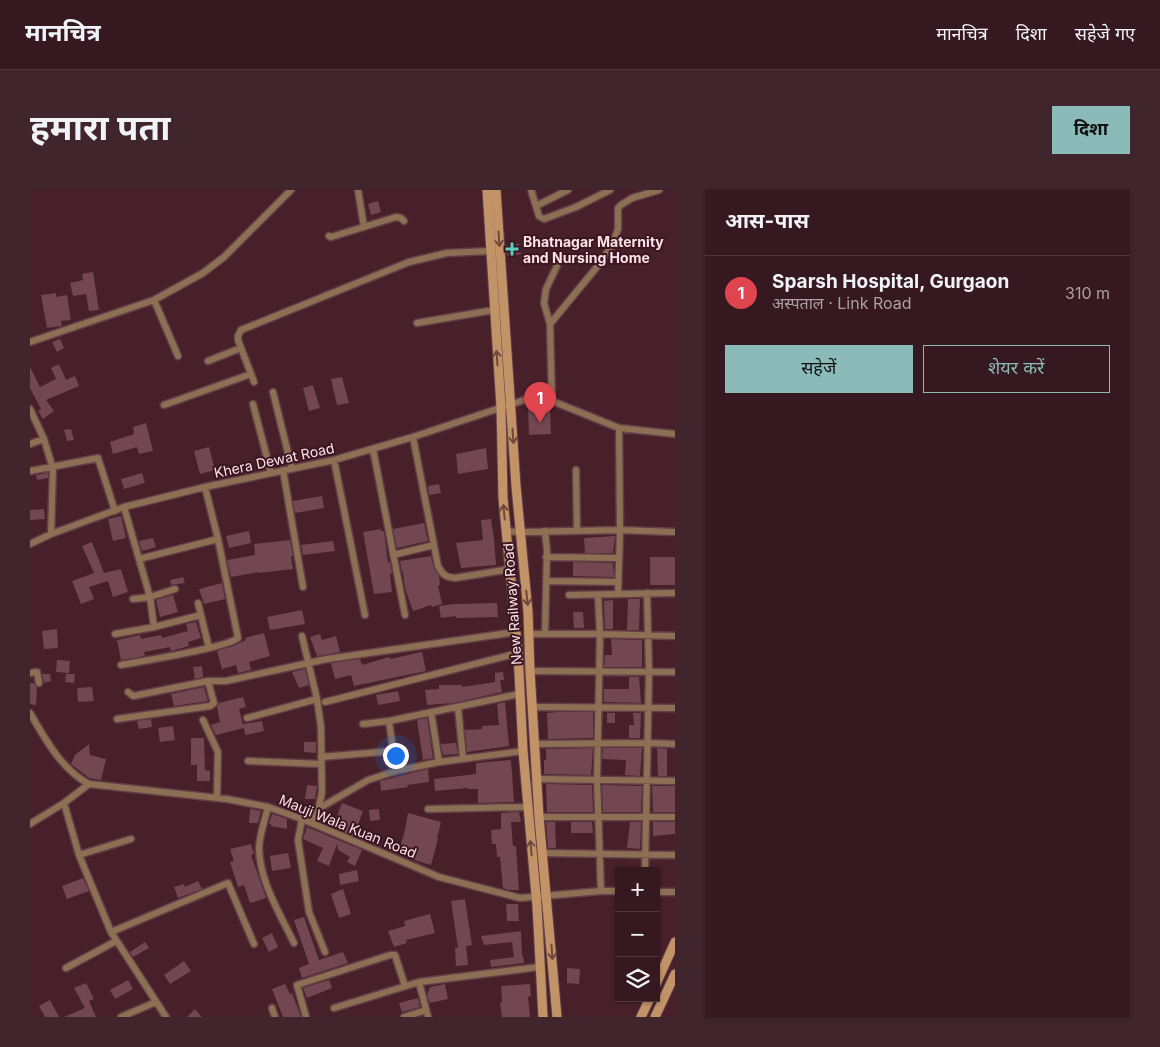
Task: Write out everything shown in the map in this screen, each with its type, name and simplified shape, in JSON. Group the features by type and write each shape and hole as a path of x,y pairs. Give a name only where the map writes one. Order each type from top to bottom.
{"main road":[{"name":"New Railway Road","path":"487,190 501,407 502,498 511,569 518,653 519,694 538,920 543,1017"},
{"name":"New Railway Road","path":"496,190 528,612 539,817 557,1017"},
{"path":"538,920 549,919"},
{"path":"660,975 675,942"},
{"path":"655,1017 675,974"},
{"path":"641,1017 648,1002"}],"street":[{"path":"30,342 154,300 203,273 224,257 291,190"},
{"path":"358,190 364,227"},
{"path":"531,190 539,216 544,219 576,207 610,190"},
{"path":"536,206 568,190"},
{"path":"550,324 606,254 618,229 618,208 632,198 659,190"},
{"path":"329,236 331,237 396,217 404,221"},
{"path":"254,382 238,340 239,331 248,326 409,262 447,253 490,251"},
{"path":"557,266 546,290 544,303 550,324 552,401 619,428 675,434"},
{"path":"154,300 178,356"},
{"path":"417,323 494,310"},
{"path":"208,361 240,348"},
{"path":"164,405 251,374"},
{"path":"273,392 292,469"},
{"name":"Khera Dewat Road","path":"30,544 51,534 124,507 373,450 511,403 536,399 552,401"},
{"path":"253,404 271,473"},
{"path":"31,413 44,439 52,468 51,534"},
{"path":"618,594 620,530 619,428"},
{"path":"413,437 438,566 442,574 446,578 456,578 511,569"},
{"path":"30,444 44,439"},
{"path":"373,450 405,615"},
{"path":"30,471 98,458 114,510"},
{"path":"334,460 365,615"},
{"path":"283,470 303,588"},
{"path":"576,470 577,530"},
{"path":"120,665 209,648 234,641 238,638 218,539 205,487"},
{"path":"124,507 150,597 154,627"},
{"path":"506,531 620,530 675,532"},
{"path":"545,531 545,634"},
{"path":"139,559 218,539"},
{"path":"393,555 434,545"},
{"path":"546,557 619,558"},
{"path":"546,582 618,582"},
{"path":"133,599 150,597 175,589"},
{"path":"569,596 675,593"},
{"path":"645,867 649,672 647,594"},
{"path":"598,595 600,671 597,780 601,891"},
{"path":"198,603 209,648"},
{"path":"115,634 154,627 201,615"},
{"path":"128,692 133,696 208,681 226,680 308,663 516,632"},
{"path":"528,634 675,636"},
{"path":"302,636 317,699 321,727 322,792 318,809 311,823"},
{"path":"325,702 518,653"},
{"path":"530,670 675,672"},
{"path":"30,673 37,672 39,683"},
{"path":"117,719 210,706 214,703 208,681"},
{"path":"362,724 389,721 519,694"},
{"path":"247,718 317,699"},
{"path":"458,707 463,758"},
{"path":"532,707 675,708"},
{"path":"431,712 440,762"},
{"path":"30,713 44,738 71,772 89,784 64,803 30,824"},
{"path":"203,720 218,752 217,798"},
{"path":"389,721 396,771"},
{"path":"535,744 675,744"},
{"path":"318,809 368,780 396,771 463,758 523,750"},
{"path":"248,761 321,760 392,751"},
{"path":"537,779 675,781"},
{"name":"Mauji Wala Kuan Road","path":"89,784 217,798 268,807 302,819 439,877 520,898 615,891"},
{"path":"64,803 79,855 111,932 166,1017"},
{"path":"268,807 259,847 260,855 266,883 294,943"},
{"path":"428,809 528,807"},
{"path":"539,817 675,817"},
{"path":"302,819 298,840 309,912 325,952"},
{"path":"79,855 131,839"},
{"path":"542,853 675,855"},
{"path":"111,932 228,883 254,944"},
{"path":"660,892 675,892"},
{"path":"66,968 116,941"},
{"path":"306,1017 297,985 390,955 394,955 398,961 405,986"},
{"path":"334,1008 420,982 539,966"},
{"path":"404,1017 427,1014 420,982"},
{"path":"121,1017 156,1002"},
{"path":"272,1008 275,1017"}],"building":[{"path":"378,201 381,212 371,215 368,204"},
{"path":"519,244 521,254 507,256 506,245"},
{"path":"93,272 99,310 89,311 86,294 73,296 70,283 83,280 82,274"},
{"path":"56,293 56,297 67,295 71,320 61,321 62,326 47,328 41,295"},
{"path":"60,339 64,348 57,352 52,342"},
{"path":"59,364 66,380 75,376 79,386 46,400 54,411 43,419 38,411 41,409 30,388 30,367 40,387 56,379 51,368"},
{"path":"342,377 349,403 337,405 331,379"},
{"path":"313,385 320,408 309,411 303,388"},
{"path":"550,407 551,434 529,435 528,408"},
{"path":"146,423 153,451 139,454 137,447 113,454 110,442 134,434 133,427"},
{"path":"71,429 74,440 67,441 64,430"},
{"path":"209,447 215,470 200,474 194,451"},
{"path":"486,448 488,469 458,474 456,454"},
{"path":"48,473 48,478 37,480 36,475"},
{"path":"142,473 145,483 124,489 121,479"},
{"path":"439,484 441,493 429,495 428,486"},
{"path":"322,496 324,508 295,513 293,501"},
{"path":"44,509 45,519 30,520 30,510"},
{"path":"121,516 126,538 113,541 108,519"},
{"path":"491,519 496,565 461,568 456,543 483,540 481,520"},
{"path":"424,523 428,541 397,548 393,529"},
{"path":"381,529 381,531 384,531 388,563 390,562 392,573 390,574 392,592 374,594 363,532"},
{"path":"249,531 251,543 229,548 226,536"},
{"path":"615,536 613,553 585,553 584,538"},
{"path":"153,538 156,547 142,551 139,541"},
{"path":"290,540 293,569 231,577 227,560 255,555 254,544"},
{"path":"333,541 335,551 303,555 301,545"},
{"path":"92,542 104,573 121,569 128,592 113,597 108,581 89,587 94,599 81,604 72,581 94,573 82,546"},
{"path":"431,556 434,568 439,576 440,585 438,586 442,604 432,607 431,605 413,611 405,588 400,561"},
{"path":"650,557 675,557 675,585 650,585"},
{"path":"573,562 613,563 614,577 573,576"},
{"path":"183,577 185,583 171,585 170,580"},
{"path":"222,583 225,599 204,604 199,589"},
{"path":"173,595 178,612 160,617 156,600"},
{"path":"628,599 640,599 639,630 627,630"},
{"path":"613,600 613,629 605,629 604,601"},
{"path":"497,603 498,617 456,618 456,616 441,618 439,606 455,604"},
{"path":"302,610 305,624 270,630 267,617"},
{"path":"573,612 583,612 584,628 574,628"},
{"path":"196,622 201,638 188,642 189,646 171,651 170,647 144,652 145,656 121,660 117,640 140,635 141,639 161,635 162,638 188,631 186,624"},
{"path":"57,629 58,648 44,649 42,631"},
{"path":"264,633 270,656 249,662 251,670 238,673 236,665 222,669 217,651 246,640 245,638"},
{"path":"320,634 322,640 336,636 340,652 317,656 310,637"},
{"path":"611,639 642,640 642,667 604,667 605,655 612,655"},
{"path":"422,652 426,671 354,686 351,675 335,679 331,663 360,659 362,665 389,657 390,659"},
{"path":"57,660 70,661 69,673 56,672"},
{"path":"202,666 203,677 195,679 193,667"},
{"path":"305,669 309,685 299,688 292,672"},
{"path":"503,672 504,680 500,680 502,692 453,703 427,705 425,690 439,689 439,685 462,685 462,687 495,682 495,673"},
{"path":"42,674 50,674 51,681 44,683"},
{"path":"66,674 75,674 74,683 65,682"},
{"path":"629,677 639,677 641,703 604,702 604,689 629,689"},
{"path":"30,683 34,683 37,688 36,705 30,704"},
{"path":"92,687 94,701 78,702 77,688"},
{"path":"204,687 208,701 174,706 171,694"},
{"path":"398,691 400,701 378,705 376,695"},
{"path":"243,697 246,707 239,709 243,724 262,721 264,731 245,735 244,728 216,735 211,725 220,722 217,707 219,703"},
{"path":"505,702 509,746 467,752 465,730 499,725 497,704"},
{"path":"593,712 593,738 548,739 547,713"},
{"path":"607,713 615,713 615,723 607,723"},
{"path":"633,713 641,713 640,738 629,738 629,725 634,725"},
{"path":"427,718 433,758 423,760 417,720"},
{"path":"151,719 152,727 139,729 137,721"},
{"path":"173,726 175,740 160,742 158,728"},
{"path":"191,738 204,738 205,770 210,771 210,781 197,781 197,765 191,765"},
{"path":"304,742 316,742 316,753 304,752"},
{"path":"456,743 458,754 443,755 441,744"},
{"path":"89,744 90,755 106,759 101,780 89,778 71,764 75,755"},
{"path":"593,748 591,775 544,774 546,749"},
{"path":"603,748 642,748 640,776 625,775 626,760 602,759"},
{"path":"657,748 667,749 667,776 658,776"},
{"path":"511,760 514,802 478,803 478,789 435,791 434,779 476,774 476,763"},
{"path":"428,769 429,782 381,791 380,781"},
{"path":"546,784 592,785 593,812 547,812"},
{"path":"307,785 317,786 315,799 305,799"},
{"path":"602,785 642,786 641,812 603,812"},
{"path":"652,786 675,786 675,812 653,812"},
{"path":"342,803 363,811 354,836 333,827"},
{"path":"250,809 261,811 258,823 249,823"},
{"path":"379,809 380,820 370,821 369,810"},
{"path":"519,812 521,822 511,822 513,846 516,846 519,890 509,890 503,888 500,857 497,857 496,844 492,844 491,830 501,829 501,813"},
{"path":"408,813 441,822 431,865 414,860 415,856 399,850"},
{"path":"272,814 287,819 287,829 269,824"},
{"path":"546,822 555,822 556,848 548,848"},
{"path":"571,822 592,822 593,833 571,833"},
{"path":"630,822 641,822 640,849 627,848"},
{"path":"653,822 675,822 675,834 653,836"},
{"path":"307,827 362,850 355,866 347,862 350,857 338,850 337,844 329,866 317,861 323,848 303,839"},
{"path":"251,844 254,854 251,855 266,898 250,903 244,885 238,887 230,862 234,861 230,849"},
{"path":"288,853 291,868 272,871 270,856"},
{"path":"357,870 359,881 340,885 339,874"},
{"path":"83,878 89,891 67,899 62,886"},
{"path":"198,881 202,889 178,898 174,887 184,884 185,887"},
{"path":"343,889 351,914 339,918 331,894"},
{"path":"465,899 472,945 466,946 468,965 456,966 455,948 458,948 451,901"},
{"path":"506,904 518,904 519,921 507,921"},
{"path":"430,914 435,933 406,940 407,943 394,947 388,931 405,926 404,921"},
{"path":"304,917 319,960 343,952 348,963 302,978 299,968 309,964 294,920"},
{"path":"521,931 524,963 491,967 490,960 514,957 512,942 484,945 481,936"},
{"path":"272,933 278,947 269,952 262,938"},
{"path":"145,942 149,948 133,957 130,952"},
{"path":"184,961 191,971 170,984 164,975"},
{"path":"567,968 580,969 579,984 567,983"},
{"path":"128,980 133,989 115,999 110,990"},
{"path":"329,980 332,988 307,998 303,988"},
{"path":"86,983 94,999 89,1001 96,1017 64,1017 85,1008 74,988"},
{"path":"285,984 290,994 292,993 301,1017 283,1017 272,989"},
{"path":"445,984 448,999 430,1003 427,995 430,987"},
{"path":"530,984 531,996 528,997 530,1017 502,1017 500,1003 502,1002 501,986"},
{"path":"418,998 420,1007 402,1012 399,1003"},
{"path":"50,1000 59,1017 45,1017 39,1006"},
{"path":"195,1009 202,1017 187,1017"}],"place":[{"name":"Bhatnagar Maternity and Nursing Home","path":"512,249"},
{"name":"Sparsh Hospital, Gurgaon","path":"540,423"}]}
